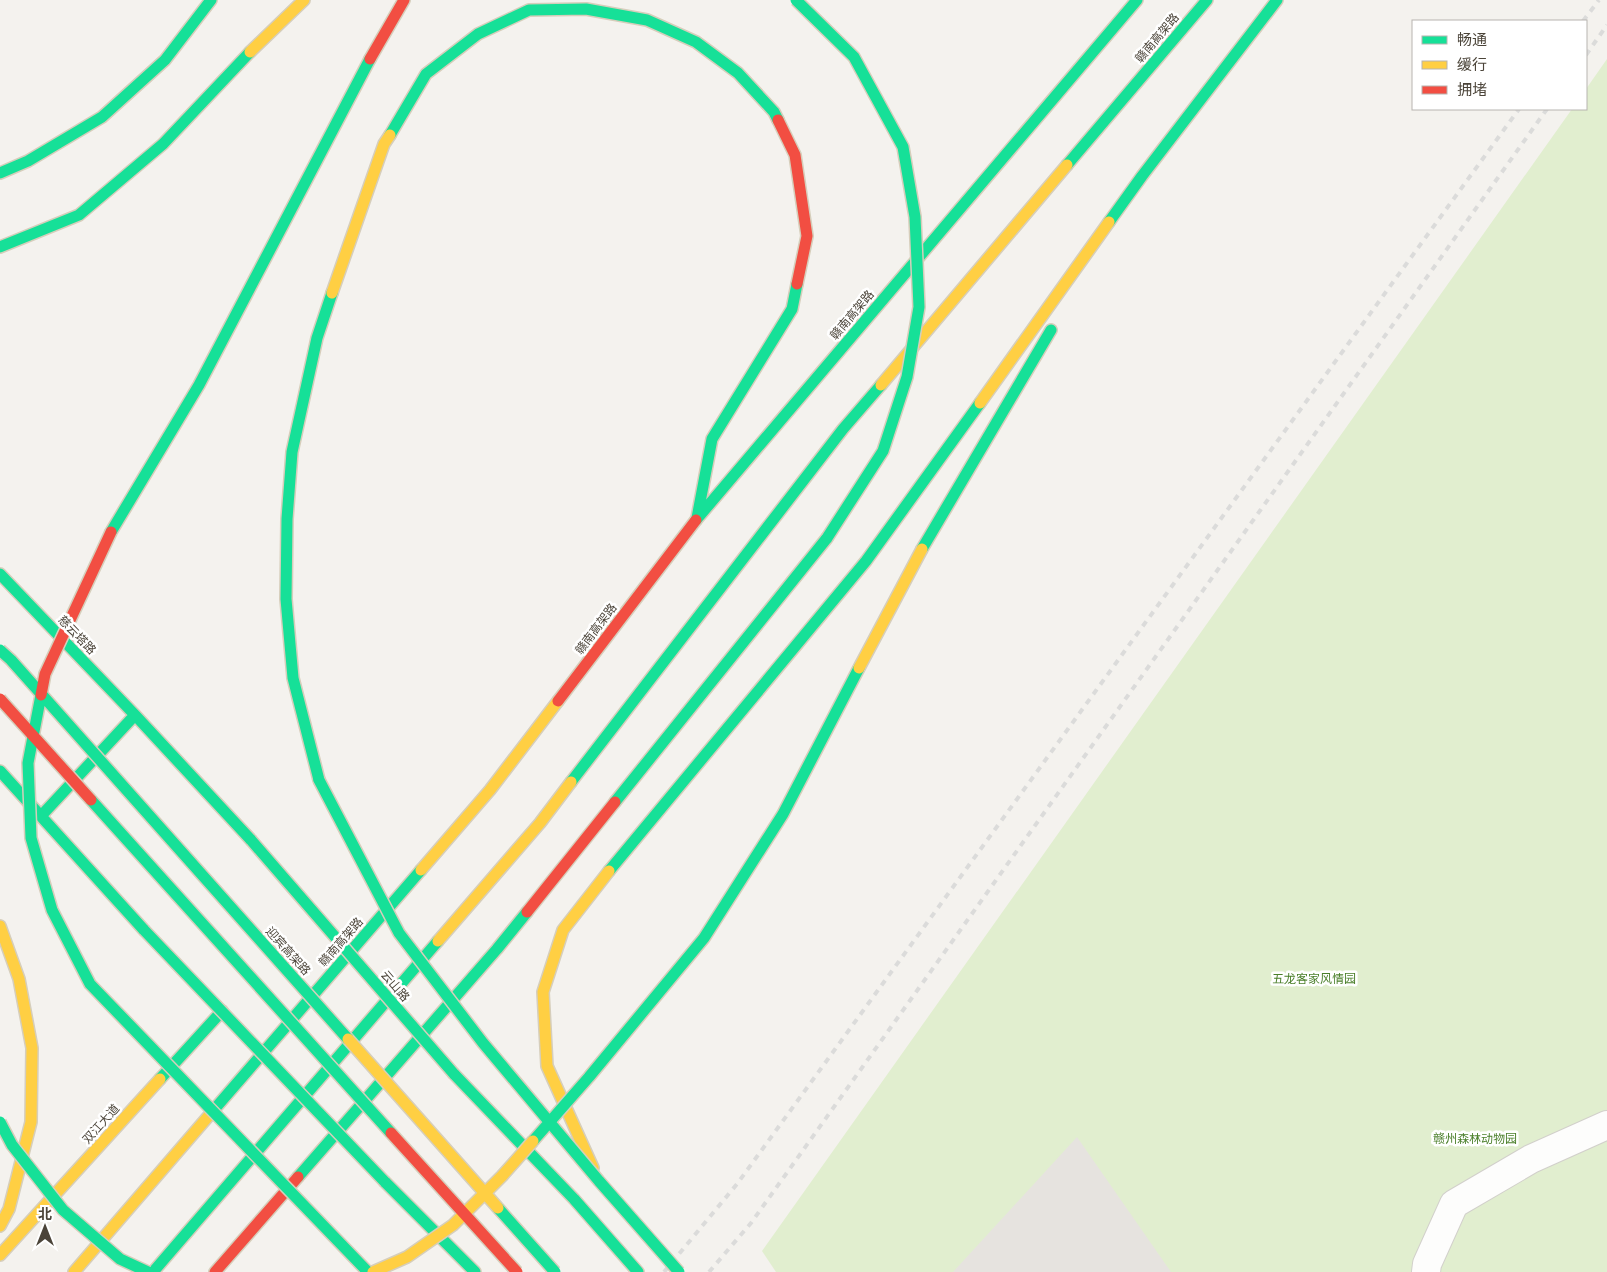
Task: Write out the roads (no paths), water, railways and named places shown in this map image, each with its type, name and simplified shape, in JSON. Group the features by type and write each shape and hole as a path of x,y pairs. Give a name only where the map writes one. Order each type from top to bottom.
{"main road":[{"path":"0,173 28,161 102,117 165,60 211,0"},
{"path":"0,246 79,215 164,144 247,55 304,0"},
{"path":"368,1272 90,984 52,910 31,838 28,763 45,674 111,532 199,385 364,69 404,0"},
{"path":"215,1272 497,949 827,538 883,451 908,377 919,307 915,217 903,148 854,57 796,0"},
{"name":"赣南高架路","path":"74,1272 490,790 696,520 1137,0"},
{"name":"赣南高架路","path":"153,1272 540,823 843,429 1207,0"},
{"path":"599,1182 547,1066 543,992 563,930 621,855 866,561 1142,176 1277,0"},
{"path":"680,1272 599,1182 482,1043 399,933 319,780 293,678 286,599 287,519 292,452 317,338 384,144 426,74 478,34 529,10 586,9 647,20 696,42 738,73 774,112 795,154 806,236 792,309 712,439 696,520"},
{"path":"1072,294 1142,176"},
{"path":"373,1272 407,1257 453,1225 502,1176 589,1078 704,938 783,814 922,549 1057,320"},
{"name":"慈云塔路","path":"0,574 135,715"},
{"name":"迎宾高架路","path":"0,650 31,682 555,1272"},
{"path":"0,699 517,1272"},
{"path":"41,816 135,715"},
{"name":"云山路","path":"135,715 251,840 454,1074 574,1199 638,1272"},
{"path":"0,771 144,930 475,1272"},
{"path":"0,926 19,979 32,1048 31,1122 9,1209 0,1226"},
{"name":"双江大道","path":"0,1255 222,1011"},
{"path":"0,1122 12,1145 64,1210 120,1260 148,1272"}],"street":[{"path":"1426,1272 1426,1264 1454,1204 1531,1159 1607,1125"}],"railway":[{"path":"1584,20 1599,0"},
{"path":"1587,54 1607,25"},
{"path":"664,1272 737,1184 1518,110"},
{"path":"709,1272 751,1223 1546,110"}],"park label":[{"name":"五龙客家风情园","path":"1314,979"},
{"name":"赣州森林动物园","path":"1475,1139"}]}
